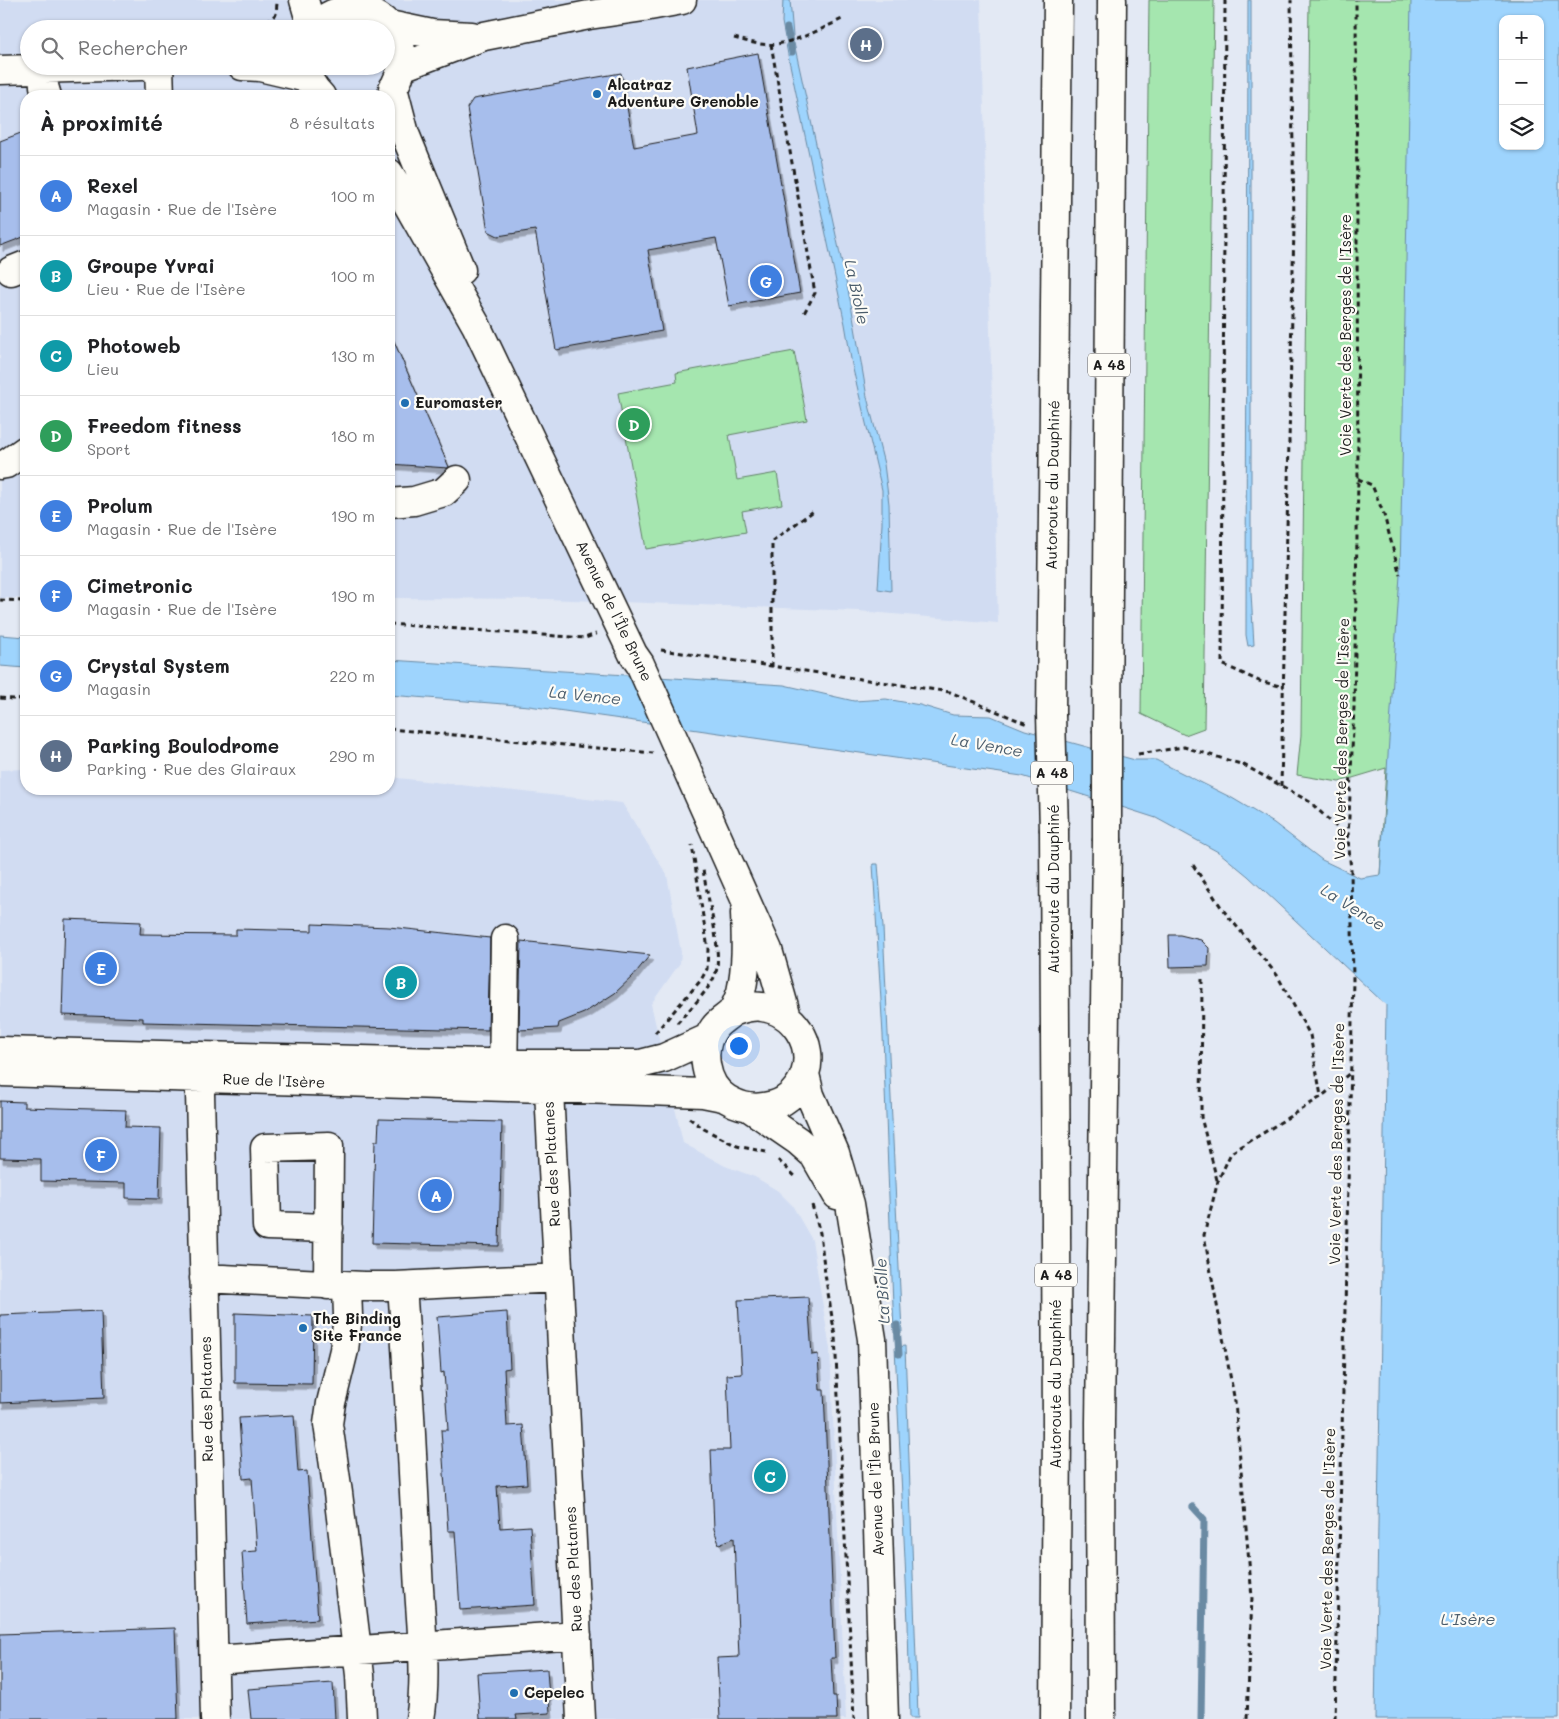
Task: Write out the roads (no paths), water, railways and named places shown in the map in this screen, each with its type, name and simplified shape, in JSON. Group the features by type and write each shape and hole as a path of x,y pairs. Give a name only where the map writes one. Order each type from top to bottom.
{"main road":[{"path":"304,0 310,20"},
{"path":"395,26 432,34 484,36 589,15 682,0"},
{"name":"Autoroute du Dauphiné","path":"1055,1719 1054,831 1039,719 1058,0"},
{"name":"A 48","path":"1101,1719 1100,1423 1107,841 1112,0"},
{"path":"322,20 330,14 355,5 375,14 383,20"},
{"name":"Avenue de l'Île Brune","path":"393,84 402,52 395,33"},
{"path":"393,84 484,36"},
{"path":"0,70 20,70"},
{"path":"43,75 45,90"},
{"path":"159,75 160,90"},
{"path":"291,75 311,80"},
{"name":"Avenue de l'Île Brune","path":"395,92 405,134 460,264 476,325"},
{"name":"Avenue de l'Île Brune","path":"395,182 476,325 618,622 649,657 664,744 745,901 768,950 788,1017"},
{"path":"0,465 6,464 20,454"},
{"path":"395,503 414,501 444,492 458,480"},
{"name":"Avenue de l'Île Brune","path":"732,1012 740,994 747,957 745,901"},
{"path":"503,1076 505,939"},
{"path":"760,1006 775,1010 788,1017 797,1026 805,1043 807,1062 805,1074 798,1087 789,1097 777,1104 764,1108 750,1108 736,1104 723,1096 713,1084 706,1070 705,1054 708,1038 718,1024 732,1012 746,1007 760,1006"},
{"name":"Rue de l'Isère","path":"548,1077 640,1064 664,1058 708,1038"},
{"name":"Rue de l'Isère","path":"0,1051 548,1077 723,1096"},
{"name":"Rue de l'Isère","path":"0,1072 201,1078 503,1076"},
{"name":"Avenue de l'Île Brune","path":"805,1074 810,1095 835,1153 850,1204 872,1339 884,1719"},
{"name":"Rue des Platanes","path":"548,1077 581,1719"},
{"name":"Rue des Platanes","path":"201,1078 215,1719"},
{"name":"Avenue de l'Île Brune","path":"750,1108 798,1141 814,1156 838,1196 857,1240"},
{"path":"329,1228 338,1285 348,1316 344,1350 331,1403 328,1424 360,1675 362,1719"},
{"path":"204,1278 338,1285 402,1286 558,1278"},
{"path":"402,1286 422,1646 424,1699 420,1719"},
{"path":"214,1660 577,1635"}],"water":[{"path":"783,0 790,0 793,36 785,38 782,22"},
{"path":"1248,0 1251,0 1251,593 1254,645 1248,646 1246,635"},
{"name":"L'Isère","path":"1411,0 1559,0 1559,1719 1375,1719 1386,1005 1248,876 1220,853 1156,818 1022,776 529,706 395,695 395,660 784,685 854,701 886,699 920,705 953,715 991,716 1025,730 1135,760 1156,760 1232,798 1274,823 1322,860 1360,878 1380,875 1400,575"},
{"path":"794,43 851,304 867,397 884,464 889,504 891,591 878,589 882,490 852,365 789,60 786,44"},
{"path":"0,635 20,637 20,668 0,666"},
{"path":"873,864 878,864 883,927 902,1332 894,1333 883,1035"},
{"path":"905,1346 918,1718 910,1718 908,1623 895,1347"}],"waterway":[{"name":"La Biolle","path":"787,28 792,52"},
{"name":"La Biolle","path":"897,1325 899,1354"},
{"path":"1193,1507 1204,1519 1201,1719"}],"place":[{"name":"Parking Boulodrome","path":"866,44"},
{"name":"Alcatraz Adventure Grenoble","path":"597,94"},
{"name":"Crystal System","path":"766,281"},
{"name":"Euromaster","path":"405,403"},
{"name":"Freedom fitness","path":"634,424"},
{"name":"Prolum","path":"101,968"},
{"name":"Groupe Yvrai","path":"401,982"},
{"name":"Cimetronic","path":"101,1155"},
{"name":"Rexel","path":"436,1195"},
{"name":"The Binding Site France","path":"303,1328"},
{"name":"Photoweb","path":"770,1476"},
{"name":"Cepelec","path":"514,1693"}],"water label":[{"name":"La Vence","path":"585,695"},
{"name":"La Vence","path":"987,745"},
{"name":"La Vence","path":"1353,907"}]}
